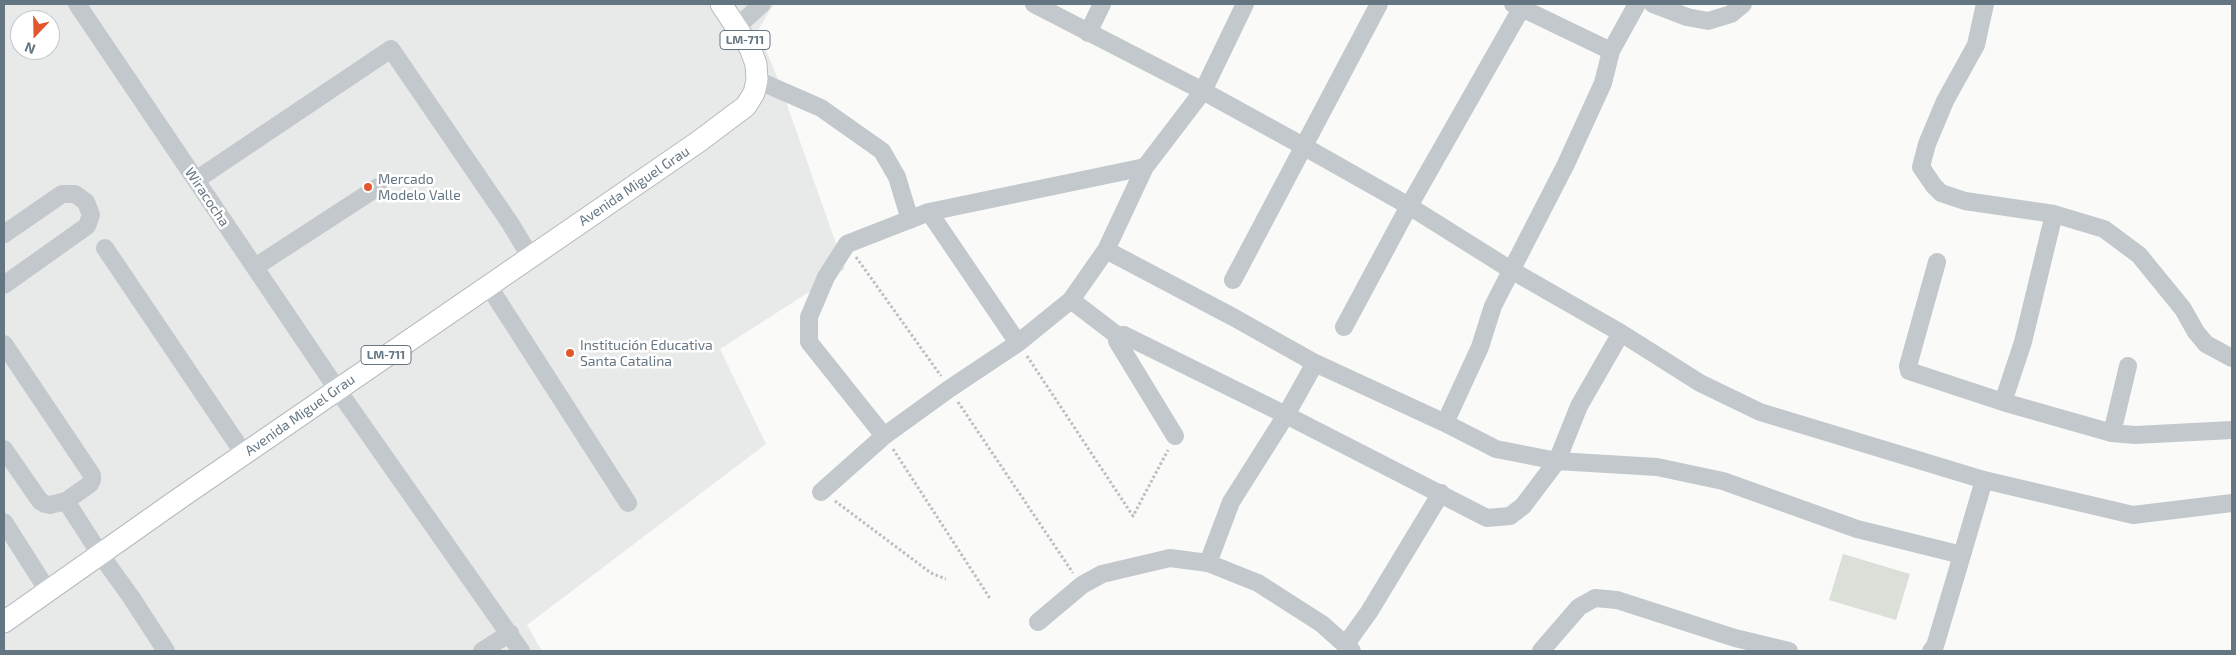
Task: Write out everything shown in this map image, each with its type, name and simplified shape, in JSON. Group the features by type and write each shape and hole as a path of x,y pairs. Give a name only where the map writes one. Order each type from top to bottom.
{"main road":[{"name":"LM-711","path":"721,4 750,48 756,64 757,80"},
{"name":"Avenida Miguel Grau","path":"4,622 488,285 725,123 746,106 754,93 757,80"}],"street":[{"name":"Wiracocha","path":"77,4 338,389 521,651"},
{"path":"737,27 762,4"},
{"path":"1034,4 1203,90 1410,206 1511,270 1621,333 1700,382 1760,412 1984,480 2133,515 2232,503"},
{"path":"1088,33 1102,4"},
{"path":"821,492 884,436 949,388 1018,343 1072,300 1106,250 1145,167 1203,90 1245,4"},
{"path":"1233,280 1379,4"},
{"path":"1445,423 1480,347 1493,306 1570,155 1603,83 1610,51 1638,4"},
{"path":"1653,4 1687,17 1708,20 1731,14 1743,4"},
{"path":"1985,4 1976,45 1945,101 1927,144 1920,167 1941,194 1965,201 2054,214 2104,229 2140,255 2184,309 2196,332 2206,344 2232,358"},
{"path":"1344,328 1517,6 1610,51"},
{"path":"196,180 392,49 510,223 530,256"},
{"path":"757,80 822,108 882,151 898,177 910,220"},
{"path":"884,436 809,342 809,317 826,277 847,244 929,212 1145,167"},
{"path":"255,267 378,187"},
{"path":"4,234 62,194 74,194 86,202 91,215 88,226 4,285"},
{"path":"929,212 1018,343"},
{"path":"2003,402 2023,342 2054,214"},
{"path":"105,248 244,454"},
{"path":"1106,250 1233,316 1315,363 1445,423 1496,449 1557,462 1657,467 1723,481 1857,530 1962,555"},
{"path":"1937,262 1908,369 2003,402 2112,433 2135,435 2232,430"},
{"path":"488,285 628,503"},
{"path":"1072,300 1118,336 1124,335 1286,414 1487,518 1510,516 1523,506 1557,462 1579,406 1621,333"},
{"path":"1118,336 1117,341 1176,436"},
{"path":"4,344 92,475 90,484 66,501 50,505 40,501 4,450"},
{"path":"1208,563 1230,502 1286,414 1315,363"},
{"path":"2112,433 2128,366"},
{"path":"1932,651 1984,480"},
{"path":"1038,622 1082,585 1102,574 1170,558 1208,563 1258,583 1322,624 1349,648 1441,493"},
{"path":"66,501 166,651"},
{"path":"4,522 48,591"},
{"path":"1541,651 1579,607 1596,598 1617,600 1735,638 1789,651"},
{"path":"482,651 510,633"}],"path":[{"path":"847,244 949,388 1082,585"},
{"path":"1018,343 1133,516 1176,436"},
{"path":"884,436 991,600"},
{"path":"821,492 931,573 946,579"}],"shaded area":[{"path":"4,4 774,4 758,30 779,82 845,269 720,349 766,444 527,625 542,651 4,651"},
{"path":"1843,554 1910,574 1896,620 1829,600"}],"place":[{"name":"Mercado Modelo Valle","path":"368,187"},
{"name":"Institución Educativa Santa Catalina","path":"570,353"}]}
